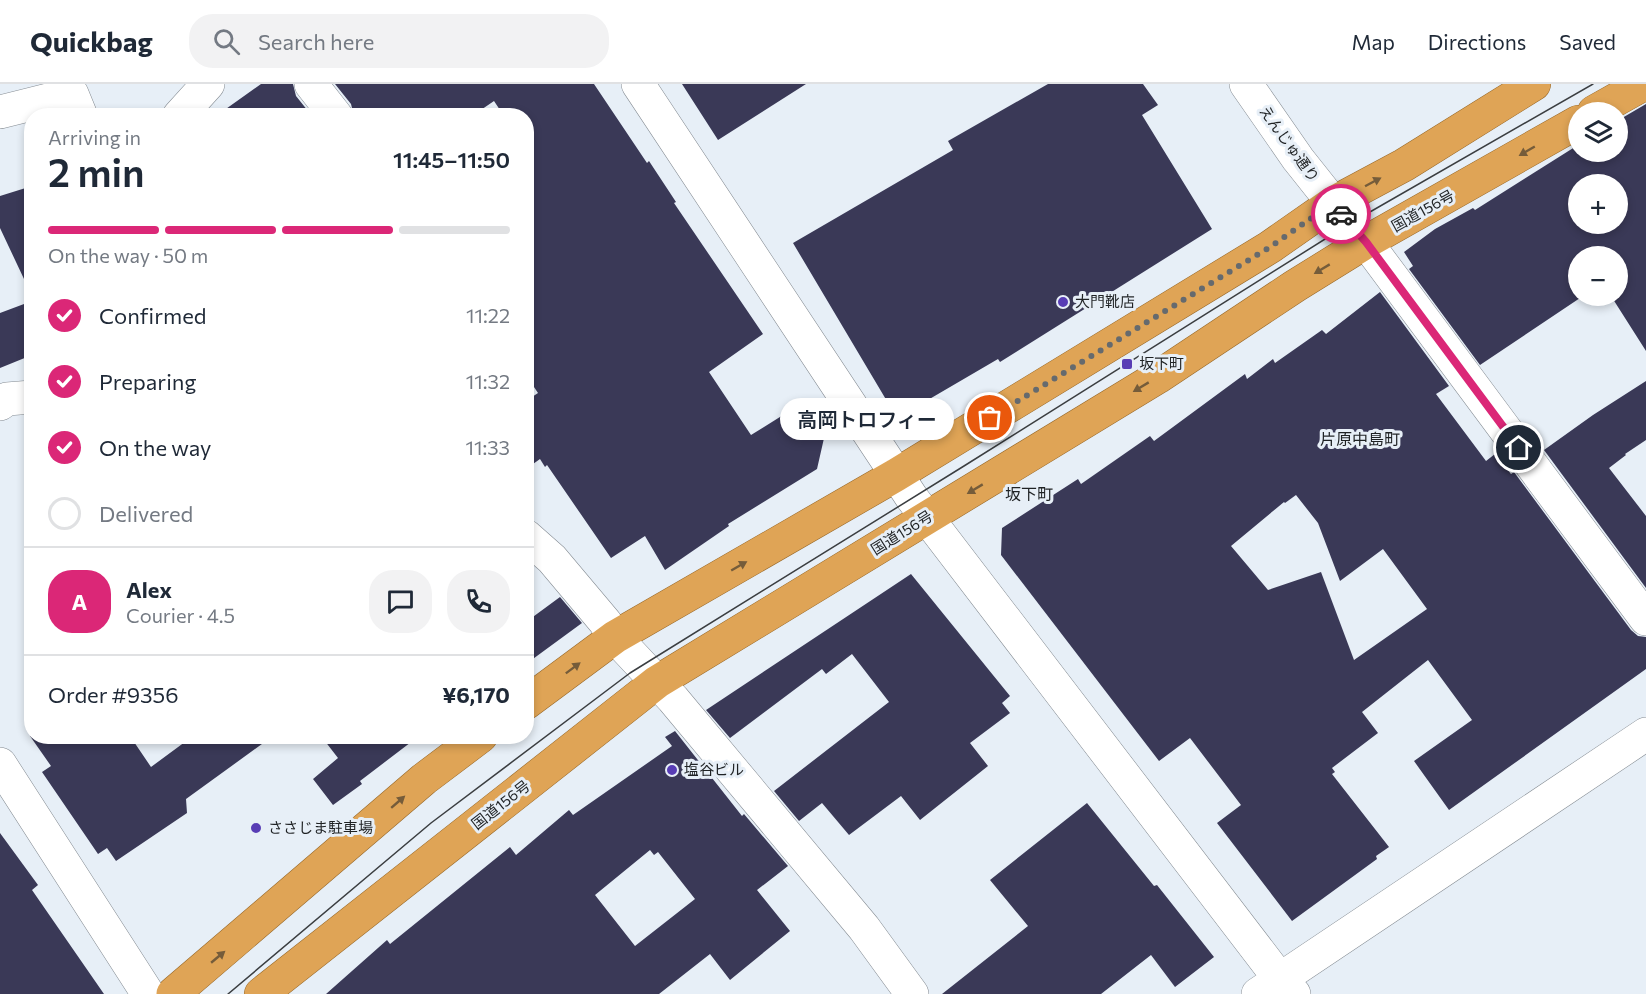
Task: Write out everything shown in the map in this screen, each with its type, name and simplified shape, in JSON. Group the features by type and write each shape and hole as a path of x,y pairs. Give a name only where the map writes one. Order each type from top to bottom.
{"highway":[{"path":"534,697 615,637 896,476 1270,247 1333,203 1404,165 1534,84"},
{"path":"1612,102 1644,84"},
{"name":"国道156号","path":"261,994 657,682 1158,377 1366,242 1568,128"},
{"path":"173,994 424,779 470,744"}],"street":[{"path":"186,108 208,84"},
{"path":"311,84 330,108"},
{"path":"638,84 896,476 1277,989 1646,734"},
{"name":"えんじゅ通り","path":"1246,84 1298,159 1366,242 1646,619"},
{"path":"0,112 72,94 78,108"},
{"path":"0,404 7,399 24,398"},
{"path":"534,543 552,559 615,637 657,682 864,928 912,994"},
{"path":"0,764 148,994"}],"building":[{"path":"261,84 293,84 296,96 306,108 227,108"},
{"path":"335,84 594,84 647,163 649,161 676,202 674,203 763,334 709,372 751,435 807,400 827,425 817,469 728,524 729,526 665,570 645,536 611,558 547,465 545,467 540,459 534,463 534,396 538,393 534,387 534,108 499,108 494,101 484,108 352,108"},
{"path":"682,84 806,84 718,140"},
{"path":"1048,84 1143,84 1158,105 1142,115 1212,229 1000,362 998,359 897,418 793,243 953,150 948,141"},
{"path":"1646,104 1646,351 1617,306 1628,306 1628,246 1568,246 1568,306 1480,365 1409,269 1413,266 1404,252 1435,229 1473,208 1475,210 1568,151 1568,162 1628,162 1628,115"},
{"path":"24,188 24,279 0,228 0,196"},
{"path":"1380,292 1449,386 1436,394 1486,461 1495,454 1511,474 1514,472 1631,630 1638,636 1646,637 1646,669 1449,810 1414,761 1472,720 1428,660 1362,712 1378,733 1332,768 1335,772 1332,774 1389,847 1376,856 1377,859 1292,921 1217,823 1241,805 1190,738 1159,761 1001,555 1002,528 1078,479 1081,484 1150,436 1154,441 1245,374 1247,379 1273,359 1275,363 1322,330 1326,334","holes":["1296,495 1318,523 1340,581 1383,549 1427,609 1354,660 1321,572 1268,590 1231,546 1284,502"]},
{"path":"24,304 24,358 0,368 0,313"},
{"path":"1646,381 1646,440 1609,468 1646,516 1646,588 1544,450"},
{"path":"911,574 1010,696 1002,703 1010,713 970,743 988,766 920,820 901,796 849,835 822,803 799,821 774,791 889,702 852,654 826,674 822,669 730,738 706,710"},
{"path":"560,597 582,623 534,658 534,616"},
{"path":"675,731 742,816 744,814 788,866 757,890 790,931 730,980 710,954 659,994 326,994 387,940 390,944 510,847 516,855 569,810 573,815 672,746 665,737","holes":["650,850 654,855 658,852 695,899 635,946 595,895"]},
{"path":"36,744 135,744 151,767 182,744 262,744 186,799 187,813 116,861 107,848 98,854 42,772 51,766"},
{"path":"327,744 409,744 360,781 362,784 333,805 313,779 338,758"},
{"path":"1087,803 1154,886 1157,885 1214,957 1175,987 1151,955 1101,994 942,994 1028,926 990,880"},
{"path":"0,833 38,885 32,890 104,994 0,994"}],"tram line":[{"path":"228,994 431,823 630,673 1349,224 1593,84"}],"way so far":[{"path":"990,418 1270,247 1333,203 1341,214"}],"place":[{"name":"大門靴店","path":"1063,302"},
{"name":"坂下町","path":"1127,364"},
{"name":"高岡トロフィー","path":"990,418"},
{"name":"塩谷ビル","path":"672,770"},
{"name":"ささじま駐車場","path":"256,828"}],"district":[{"name":"片原中島町","path":"1360,439"},
{"name":"坂下町","path":"1029,494"}],"route":[{"path":"1341,214 1366,242 1519,448"}]}
